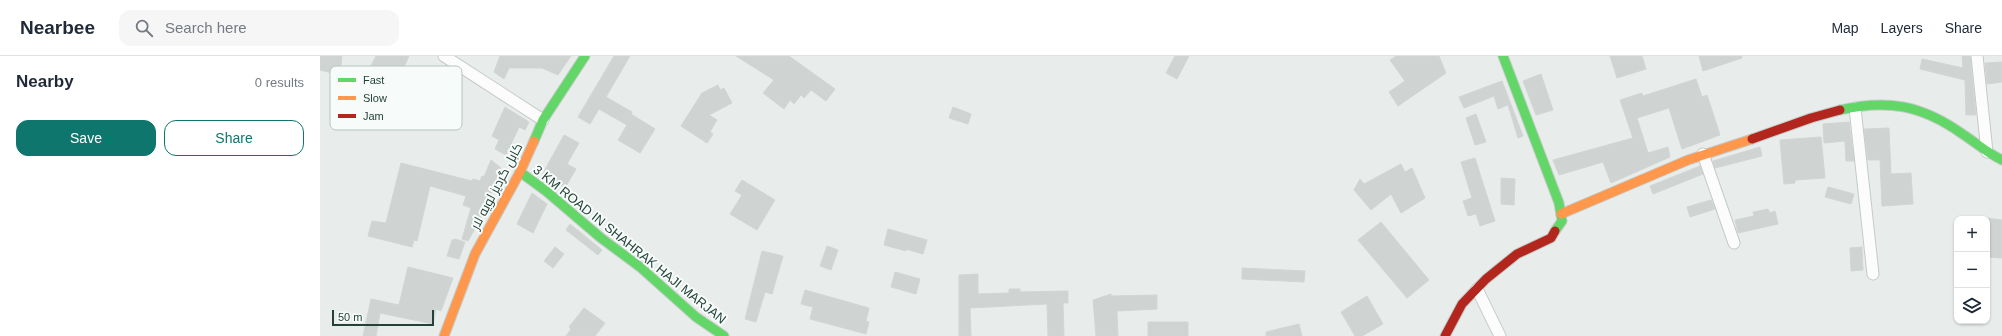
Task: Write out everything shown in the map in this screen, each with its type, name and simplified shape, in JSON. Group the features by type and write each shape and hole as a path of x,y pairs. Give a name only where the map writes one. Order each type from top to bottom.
{"main road":[{"name":"کابل گردیز لویه لار","path":"444,336 475,254 520,172 543,120 585,56"},
{"path":"1445,336 1462,304 1476,289 1517,254 1551,238 1562,221 1559,203 1503,56"},
{"path":"1561,214 1703,154 1758,137 1792,123 1855,108 1884,104 1906,107 1926,113 1944,121 1987,152 2002,160"},
{"name":"3 KM ROAD IN SHAHRAK HAJI MARJAN","path":"520,172 546,191 640,267 696,317 724,336"}],"street":[{"path":"444,56 459,66"},
{"path":"1977,56 1987,152"},
{"path":"462,68 543,120"},
{"path":"1855,108 1873,274"},
{"path":"1703,154 1734,243"},
{"path":"1476,289 1500,336"}],"building":[{"path":"320,56 342,56 341,66 330,66 330,72 320,70"},
{"path":"376,56 409,56 405,66 371,66"},
{"path":"500,56 571,56 558,75 542,68 509,68 504,79 494,72"},
{"path":"614,56 630,56 606,97 632,112 631,114 655,129 640,153 618,140 627,125 599,109 590,124 578,117"},
{"path":"736,56 789,56 835,89 826,101 811,90 804,98 801,95 794,104 790,100 784,109 763,93 774,80"},
{"path":"1175,56 1189,56 1177,79 1166,73"},
{"path":"1396,56 1439,56 1446,73 1398,106 1389,92 1405,81 1390,60"},
{"path":"1610,56 1642,56 1646,69 1617,78"},
{"path":"1699,56 1742,56 1742,58 1703,71"},
{"path":"1962,56 1970,56 1976,115 1966,115 1965,80 1920,69 1922,59 1963,68"},
{"path":"2002,62 2002,82 1987,84 1985,63"},
{"path":"1541,74 1553,110 1536,115 1523,81"},
{"path":"1696,79 1702,97 1707,95 1720,135 1682,149 1669,108 1637,118 1648,153 1668,147 1670,157 1611,183 1603,162 1559,175 1553,160 1633,138 1620,100 1642,93 1643,96"},
{"path":"1502,81 1523,136 1518,138 1508,105 1498,109 1494,96 1464,108 1459,97"},
{"path":"718,85 720,90 724,88 732,103 709,115 717,120 710,132 713,134 707,143 681,126 702,93"},
{"path":"505,107 529,122 525,130 519,127 506,155 495,149 499,140 492,136"},
{"path":"953,107 971,114 968,124 949,118"},
{"path":"1476,114 1486,142 1475,145 1466,118"},
{"path":"1849,122 1854,161 1846,161 1845,141 1824,143 1823,124"},
{"path":"1889,128 1891,174 1911,173 1913,204 1882,206 1880,160 1868,160 1864,129"},
{"path":"564,135 579,143 567,164 576,169 565,188 542,175"},
{"path":"1821,137 1825,178 1795,180 1795,183 1784,184 1780,140"},
{"path":"1760,147 1762,156 1715,168 1713,161"},
{"path":"1475,158 1495,221 1480,226 1476,214 1468,216 1463,201 1472,198 1461,162"},
{"path":"491,160 501,168 484,213 468,241 462,239 471,208 463,205 466,196 430,186 417,241 414,240 412,247 368,236 372,221 386,223 401,163 472,181 473,179 480,181 482,176 484,177"},
{"path":"1401,164 1405,172 1412,168 1425,198 1401,213 1391,194 1371,210 1354,190 1360,179 1364,184"},
{"path":"1700,166 1703,174 1653,194 1650,186"},
{"path":"1501,178 1515,179 1514,205 1501,204"},
{"path":"742,180 775,200 757,230 730,214 742,195 735,191"},
{"path":"1828,187 1854,194 1851,204 1825,197"},
{"path":"532,193 547,204 533,233 517,224"},
{"path":"1711,200 1715,209 1690,217 1687,207"},
{"path":"1768,209 1770,213 1775,211 1778,224 1738,233 1735,220 1754,216 1753,212"},
{"path":"1990,218 2002,220 2002,258 1990,257"},
{"path":"1381,222 1429,280 1407,298 1358,240"},
{"path":"570,224 602,250 598,255 566,230"},
{"path":"888,229 927,240 923,254 884,245"},
{"path":"455,239 465,242 459,259 447,256 452,240"},
{"path":"827,246 838,250 831,270 820,266"},
{"path":"555,247 564,254 553,268 544,261"},
{"path":"1862,247 1863,270 1851,271 1850,248"},
{"path":"762,251 783,256 772,294 765,292 756,322 745,319"},
{"path":"408,267 453,278 441,311 436,309 433,324 380,313 376,336 363,336 371,299 399,305"},
{"path":"1242,268 1305,271 1304,282 1242,279"},
{"path":"895,272 920,279 916,294 891,287"},
{"path":"978,274 978,294 1009,293 1009,289 1020,289 1020,292 1068,291 1068,303 1063,303 1064,336 1048,336 1047,304 970,308 971,336 959,336 959,275"},
{"path":"805,290 869,308 866,321 869,322 866,334 810,319 813,307 801,304"},
{"path":"1111,294 1111,296 1157,295 1157,309 1117,311 1118,336 1096,336 1093,300"},
{"path":"1367,296 1383,324 1362,336 1355,336 1341,312"},
{"path":"584,308 605,323 595,336 566,336 571,329 569,327"},
{"path":"1148,322 1188,322 1188,336 1148,336"},
{"path":"1299,324 1302,336 1266,336 1266,332"}],"traffic: fast":[{"path":"534,141 543,120 585,56"},
{"path":"1503,56 1559,203 1562,221 1555,231"},
{"path":"1840,110 1873,105 1888,105 1918,111 1932,116 1946,124 2002,160"},
{"path":"520,172 546,191 601,238 640,267 696,317 724,336"}],"traffic: slow":[{"path":"1561,214 1688,160 1752,139"},
{"path":"444,336 475,254 520,172 534,141"}],"traffic: jam":[{"path":"1752,139 1811,118 1840,110"},
{"path":"1445,336 1462,304 1486,279 1517,254 1551,238 1555,231"}]}
